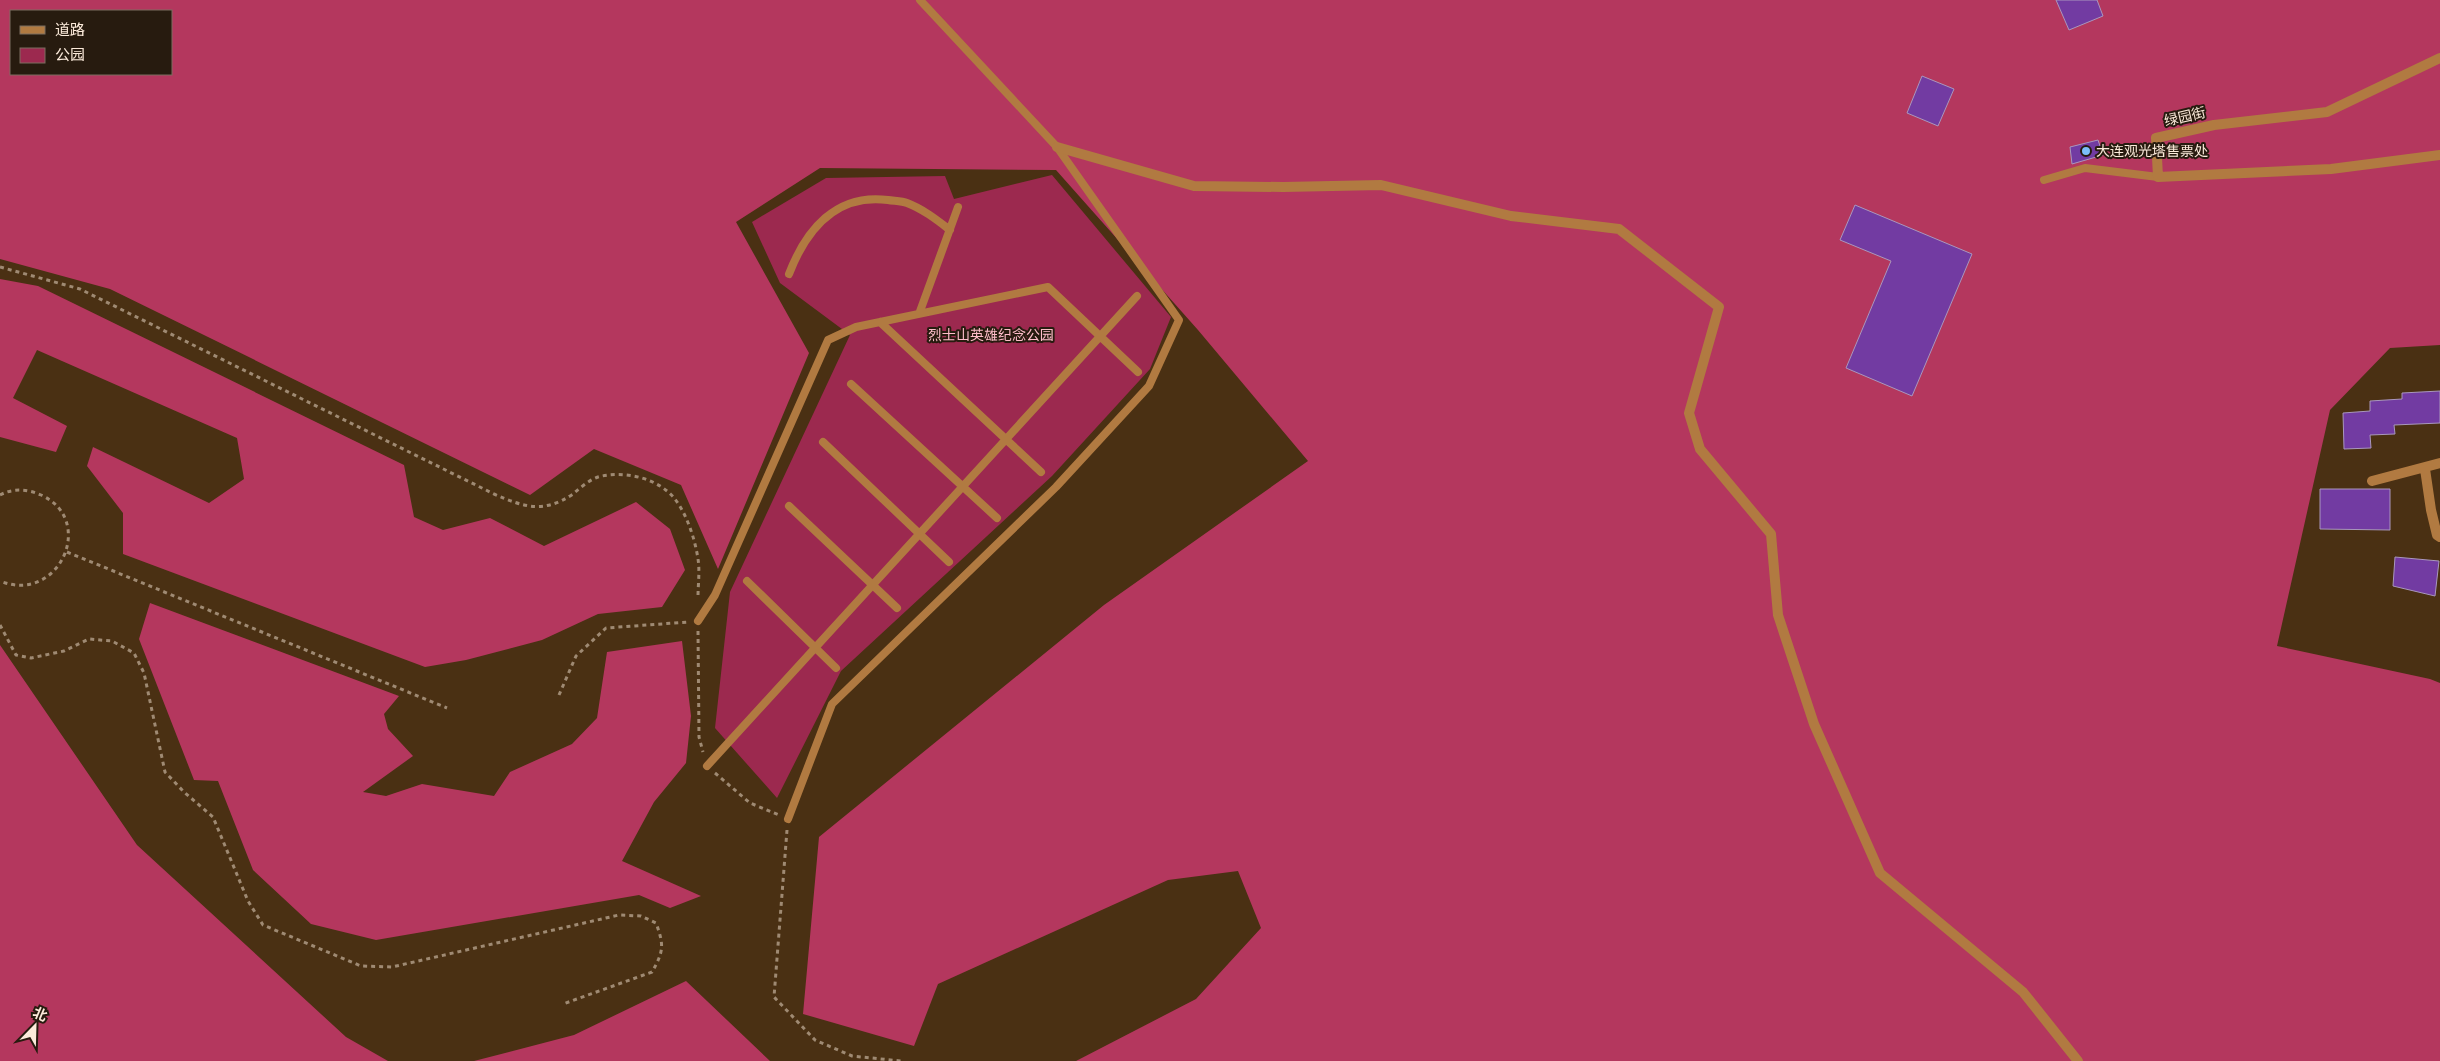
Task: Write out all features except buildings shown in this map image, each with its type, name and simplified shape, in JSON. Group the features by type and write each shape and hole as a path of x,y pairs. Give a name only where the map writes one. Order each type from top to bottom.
{"street":[{"name":"绿园街","path":"2158,177 2156,138 2214,125 2327,112 2440,58"},
{"path":"1057,147 1194,186 1381,185 1511,216 1619,229 1719,308 1689,413 1700,449 1771,534 1778,615 1814,724 1880,873 2023,992 2078,1061"},
{"path":"2158,177 2331,169 2440,155"},
{"path":"2372,481 2440,464"},
{"path":"2425,469 2431,510 2437,535 2440,537"}],"lane":[{"path":"788,819 832,704 1056,487 1149,386 1179,320 1057,147 920,0"},
{"path":"2044,180 2085,168 2158,177"},
{"path":"789,274 798,251 811,232 832,212 851,201 875,198 906,202 927,213 950,230"},
{"path":"919,314 958,207"},
{"path":"698,621 716,596 828,340 856,327 1048,287 1138,372"},
{"path":"707,766 1137,296"},
{"path":"880,322 1041,472"},
{"path":"851,384 997,518"},
{"path":"823,442 949,562"},
{"path":"789,506 897,608"},
{"path":"747,581 836,668"}],"path":[{"path":"0,267 80,289 494,494 522,506 546,506 566,498 596,477 617,474 643,478 668,491 686,517 698,560 699,737 707,766 750,803 788,819 774,997 815,1040 852,1056 901,1061"},
{"path":"0,495 17,490 32,491 46,498 58,508 66,521 69,536 67,552 59,566 48,577 33,584 17,585 0,580"},
{"path":"67,552 447,708"},
{"path":"559,695 576,656 606,628 698,621"},
{"path":"0,625 16,655 30,658 64,651 89,639 112,641 134,653 144,673 165,772 184,792 213,817 248,901 263,925 361,966 392,967 619,915 641,916 656,923 662,940 661,956 652,972 563,1004"}],"green space":[{"name":"烈士山英雄纪念公园","path":"1052,175 1171,317 1150,369 1052,476 841,671 777,798 715,728 730,592 850,335 780,283 752,222 826,178 945,176 954,199"}],"shaded area":[{"path":"0,0 2440,0 2440,345 2390,348 2330,410 2277,646 2430,679 2440,683 2440,1061 1076,1061 1196,999 1261,928 1238,871 1168,880 938,984 914,1046 803,1014 819,837 1104,605 1308,461 1198,330 1056,170 820,168 736,222 809,353 718,569 681,485 594,449 530,495 110,289 0,259"},
{"path":"0,279 38,286 404,465 414,517 443,530 490,518 544,546 636,502 670,529 685,570 662,607 598,614 542,640 466,660 425,667 123,554 123,513 87,466 93,447 209,503 244,479 237,438 37,350 13,398 67,426 56,452 0,437"},
{"path":"150,603 399,696 384,714 388,729 413,756 363,792 386,796 422,784 494,796 510,772 572,744 597,718 607,652 682,641 691,716 686,763 654,802 622,861 701,896 670,908 639,895 376,940 311,924 253,870 218,781 194,780 139,639"},
{"path":"0,645 137,845 346,1037 388,1061 0,1061"},
{"path":"686,981 770,1061 474,1061 574,1035"}],"place":[{"name":"大连观光塔售票处","path":"2086,151"}]}
